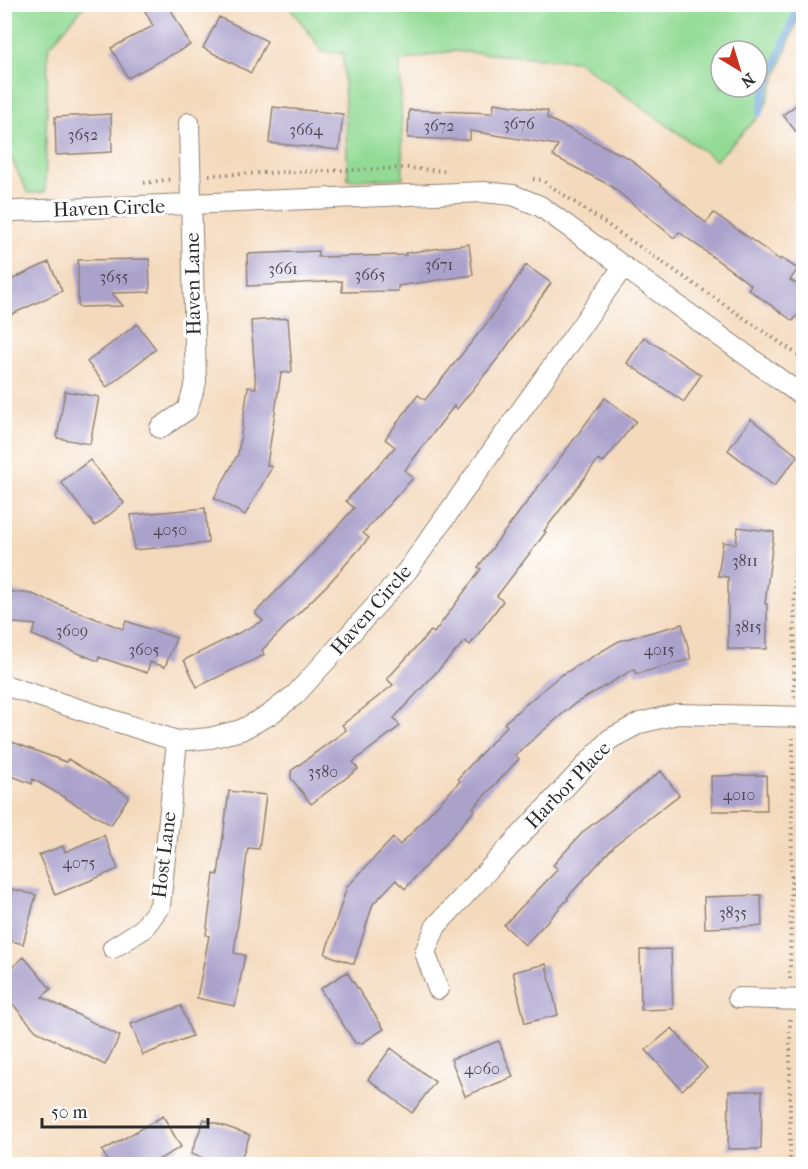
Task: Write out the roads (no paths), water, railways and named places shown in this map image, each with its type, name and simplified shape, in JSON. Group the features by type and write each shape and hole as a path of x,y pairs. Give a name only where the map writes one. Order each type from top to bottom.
{"street":[{"name":"Haven Lane","path":"160,429 187,410 196,382 189,123"},
{"name":"Haven Circle","path":"4,213 484,192 513,195 540,206 804,397"},
{"name":"Haven Circle","path":"4,685 177,741 210,738 241,730 269,715 296,694 407,571 623,267"},
{"name":"Harbor Place","path":"438,989 425,952 436,926 610,739 640,723 676,714 799,717"},
{"name":"Host Lane","path":"113,948 143,929 160,906 177,741"},
{"path":"738,998 797,1000"}],"waterway":[{"path":"760,113 764,94 799,4"}]}
